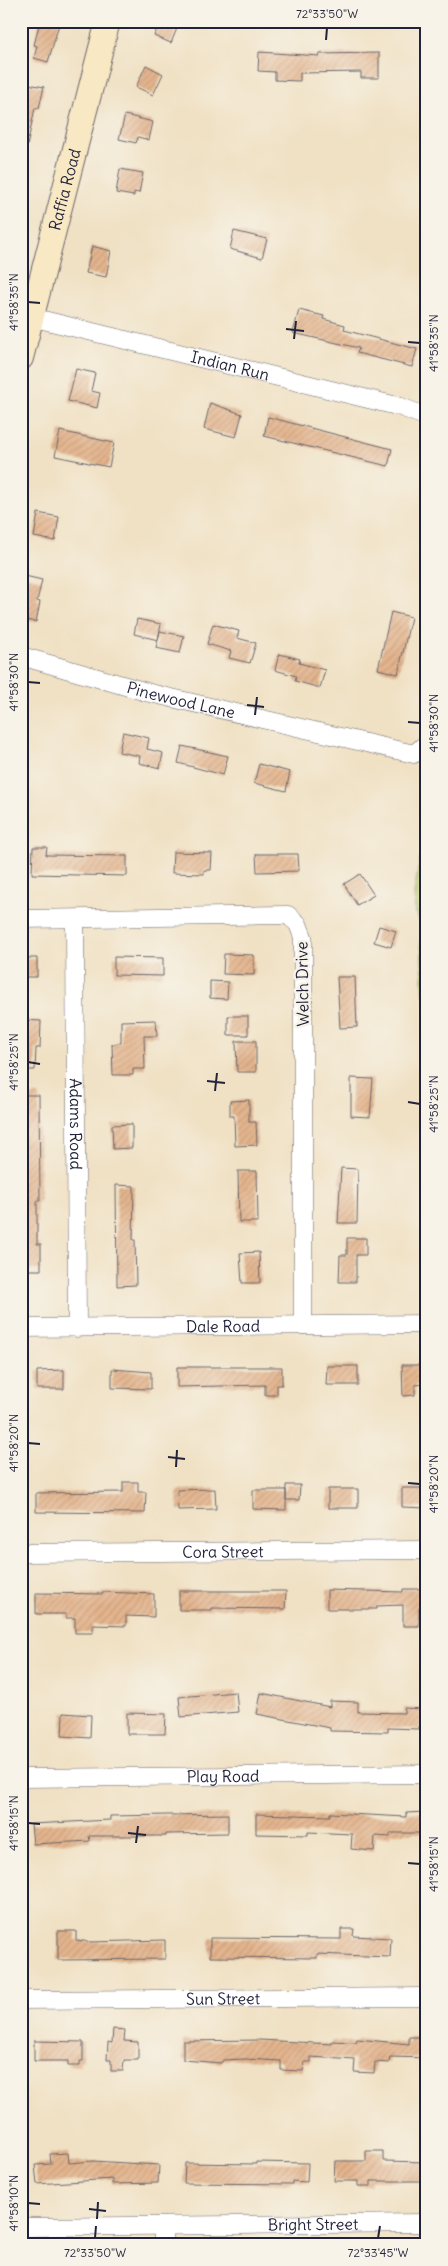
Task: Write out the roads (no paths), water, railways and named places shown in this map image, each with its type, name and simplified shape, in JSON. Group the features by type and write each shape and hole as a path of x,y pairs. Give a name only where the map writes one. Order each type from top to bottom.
{"main road":[{"name":"Raffia Road","path":"21,358 108,21"}],"street":[{"name":"Indian Run","path":"31,316 401,406 427,417"},
{"name":"Pinewood Lane","path":"21,656 150,693 414,754 427,743"},
{"name":"Welch Drive","path":"21,919 288,915 298,924 303,938 303,1325"},
{"name":"Adams Road","path":"75,919 77,1328"},
{"name":"Dale Road","path":"21,1328 427,1324"},
{"name":"Cora Street","path":"21,1553 427,1550"},
{"name":"Play Road","path":"21,1778 427,1774"},
{"name":"Sun Street","path":"21,2000 427,1997"},
{"name":"Bright Street","path":"21,2227 427,2222"},
{"path":"163,2226 163,2245"}]}
